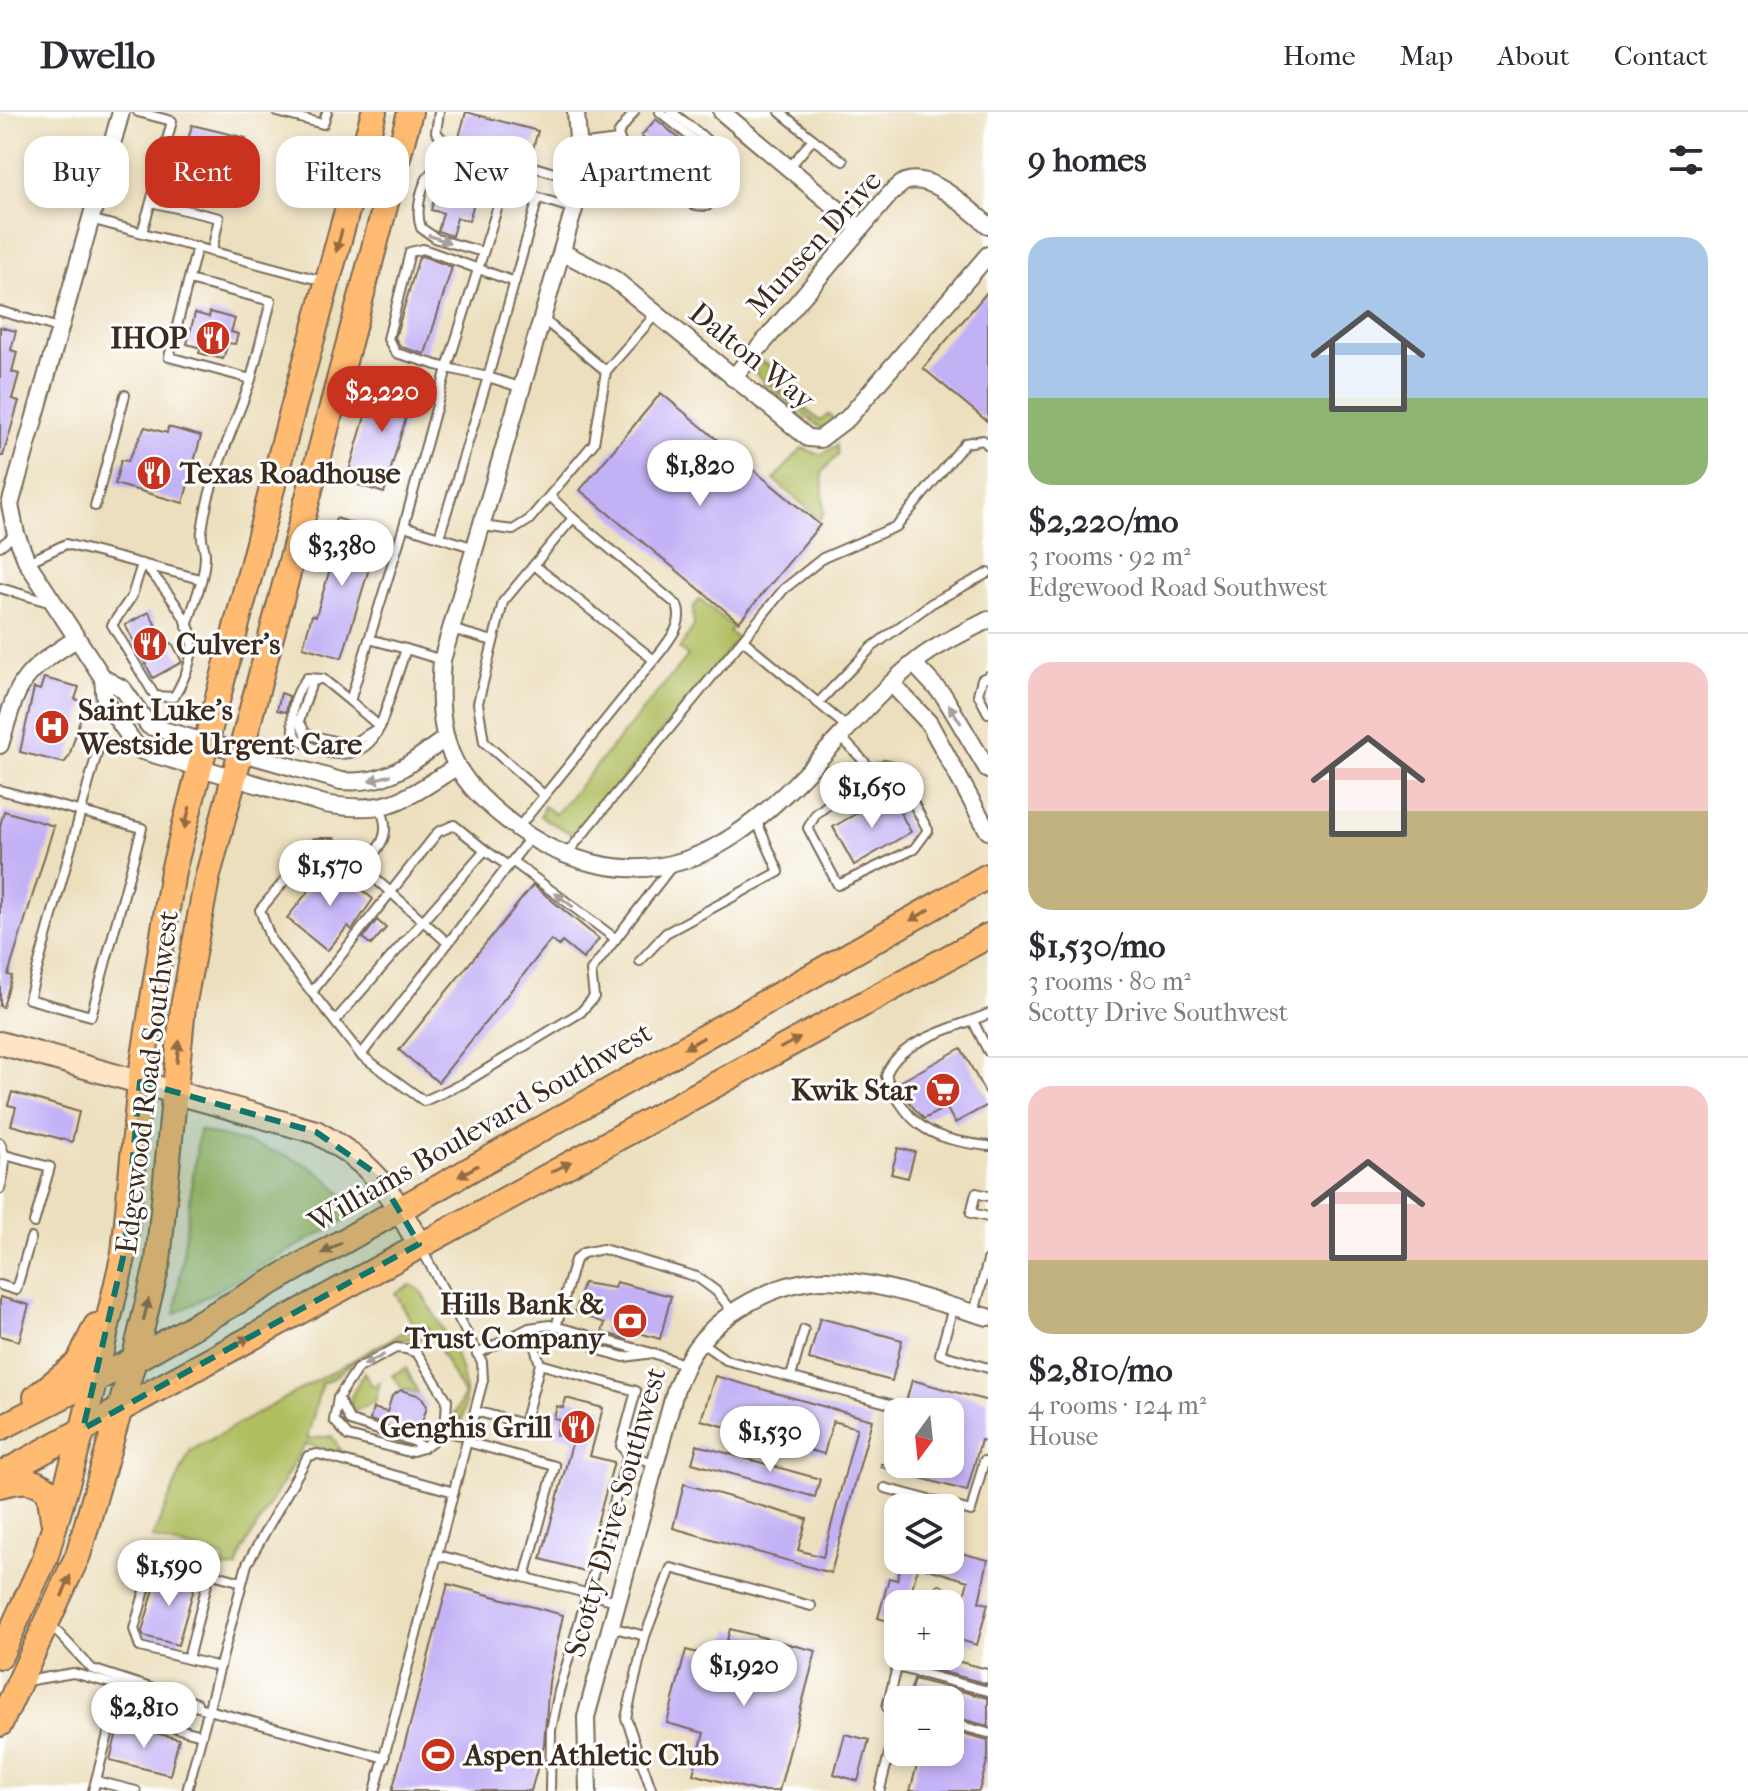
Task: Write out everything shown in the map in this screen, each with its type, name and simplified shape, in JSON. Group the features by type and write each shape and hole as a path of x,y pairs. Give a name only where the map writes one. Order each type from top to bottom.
{"main road":[{"name":"Edgewood Road Southwest","path":"0,1653 29,1598 83,1429 124,1253 140,1082 173,871 374,112"},
{"name":"Edgewood Road Southwest","path":"0,1724 78,1555 134,1360 158,1261 174,1091 195,940 231,778 410,112"},
{"name":"Williams Boulevard Southwest","path":"0,1426 134,1360 988,876"},
{"path":"0,1475 988,936"},
{"path":"0,1426 78,1363 91,1340 124,1253"},
{"path":"0,1485 25,1479 38,1482 49,1491 53,1504 53,1528"}],"street":[{"path":"121,112 10,505 16,534 27,562 103,678 123,689 149,726 341,781 362,783 394,775 446,738"},
{"path":"722,112 860,228"},
{"path":"571,113 576,136"},
{"name":"Munsen Drive","path":"733,378 890,194 906,182 938,188 988,225"},
{"path":"574,209 442,660 439,699 446,738 456,767 478,798 524,833 565,857 623,870 671,867 722,845 756,820 914,664 940,645 988,620"},
{"name":"Dalton Way","path":"562,252 614,279 808,438 828,436 848,418 988,255"},
{"path":"1,739 17,689 27,673 76,639"},
{"path":"914,664 944,696 988,770"},
{"path":"103,678 105,702 139,750 325,804 380,808 405,798 456,767"},
{"path":"892,684 929,723 988,831"},
{"path":"0,1043 316,1132 348,1150 378,1175 419,1244"},
{"name":"Scotty Drive Southwest","path":"588,1791 586,1717 676,1388 686,1365 702,1343 734,1313 783,1288 825,1280 869,1284 981,1315"}],"lane":[{"path":"138,112 172,121 168,136"},
{"path":"277,112 323,124 327,112"},
{"path":"439,112 436,132 442,139 553,173"},
{"path":"619,136 621,127 634,112"},
{"path":"660,112 689,136"},
{"path":"672,112 701,136"},
{"path":"780,112 843,161"},
{"path":"789,168 813,139"},
{"path":"425,186 418,210 421,228 437,239 483,252"},
{"path":"439,537 538,198 574,209"},
{"path":"142,232 149,208"},
{"path":"176,208 219,218 212,251"},
{"path":"350,701 404,526 447,368 499,208"},
{"path":"90,219 327,282"},
{"path":"197,247 169,357 251,379"},
{"path":"515,282 423,249 410,252 388,339 396,353 524,388"},
{"path":"187,627 205,556 201,534 210,496 226,438 235,425 251,379 271,301 189,280"},
{"path":"0,311 59,328"},
{"path":"482,526 513,530 529,520 594,443 606,371 656,314"},
{"path":"544,320 606,371"},
{"path":"95,506 125,395"},
{"path":"565,857 784,589 823,558 897,526 965,443 983,440 988,445"},
{"path":"361,1055 510,864 544,795 654,660 677,627 681,614 677,605 550,496"},
{"path":"544,795 484,742 478,703 503,602 573,518"},
{"path":"404,526 475,548"},
{"path":"0,546 16,534"},
{"path":"27,562 66,544 200,579"},
{"path":"142,564 156,577 192,635 190,656 174,697 155,696 112,625 132,596 142,564"},
{"path":"534,565 654,660"},
{"path":"818,703 872,647 932,603 988,573"},
{"path":"0,588 53,603"},
{"path":"451,629 493,641"},
{"path":"369,639 442,660"},
{"path":"743,640 818,703 872,770"},
{"path":"380,727 323,679 312,682 299,721 306,734 350,745 380,727 406,649"},
{"path":"988,676 982,679 978,694 988,713"},
{"path":"0,790 80,811 142,828 91,1016 29,999 80,811 102,735"},
{"path":"885,764 893,766 928,830 914,849 838,885 808,828 816,814 872,770 885,764"},
{"path":"362,867 384,842 387,824 380,808"},
{"path":"640,961 666,933 779,872 756,820"},
{"path":"312,992 438,832 454,825 485,850 510,864 616,939"},
{"path":"448,943 333,843 316,843 260,910 271,940 361,1055 424,1101 464,1083 581,1012 594,997 591,971 671,867"},
{"path":"335,1021 485,850"},
{"path":"988,1014 913,1046 891,1061 886,1076 901,1109 926,1130 960,1143 988,1146"},
{"path":"973,1021 988,1051"},
{"path":"0,1143 5,1155 0,1189"},
{"path":"5,1155 50,1167 34,1223"},
{"path":"988,1196 976,1193 971,1213 988,1217"},
{"path":"0,1285 16,1290 31,1238"},
{"path":"375,1791 483,1380 482,1362 419,1244"},
{"path":"556,1327 575,1260 583,1253 603,1249 697,1277 716,1291 734,1313"},
{"path":"981,1315 988,1260"},
{"path":"953,1307 940,1354 988,1368"},
{"path":"477,1354 529,1328 556,1327 580,1333 596,1349 624,1357 653,1353 686,1365"},
{"path":"475,1411 524,1424 540,1364 529,1328"},
{"path":"791,1377 804,1330"},
{"path":"702,1343 717,1356 884,1402"},
{"path":"396,1348 406,1349 417,1353 447,1400 445,1432 423,1448 409,1452 348,1436 334,1420 338,1398 357,1369 396,1348"},
{"path":"540,1364 636,1391 621,1446 628,1455 655,1463"},
{"path":"338,1398 350,1421 413,1441 423,1448"},
{"path":"445,1432 555,1466 525,1577"},
{"path":"187,1791 247,1564 308,1456 318,1454 454,1492"},
{"path":"550,1791 551,1730 585,1593 628,1455"},
{"path":"885,1488 971,1511 984,1461 988,1462"},
{"path":"437,1555 617,1601"},
{"path":"220,1667 140,1647 134,1629 154,1558 242,1582"},
{"path":"652,1791 626,1718 645,1636 671,1568 811,1606"},
{"path":"188,1659 210,1572"},
{"path":"49,1623 92,1669 190,1699 208,1709"},
{"path":"610,1627 645,1636"},
{"path":"892,1686 897,1667 988,1691"},
{"path":"21,1682 73,1673 385,1758"},
{"path":"93,1791 114,1712 202,1735"},
{"path":"964,1727 988,1733"},
{"path":"880,1789 886,1766"},
{"path":"96,1781 136,1791"}],"highlighted area":[{"path":"140,1082 316,1132 378,1175 419,1244 83,1429 124,1253"}],"green space":[{"path":"759,360 774,368 769,379 820,421 829,414 836,422 827,430 818,426 759,377 752,368"},
{"path":"761,384 806,421 801,424 758,389"},
{"path":"837,445 838,455 822,472 824,513 820,519 774,480 802,448 820,455"},
{"path":"700,599 733,627 729,632 738,639 575,836 540,816 544,806 556,814 688,656 679,649 694,626 693,608"},
{"path":"199,1130 288,1156 309,1166 342,1195 354,1215 175,1314"},
{"path":"411,1285 420,1290 455,1353 465,1386 462,1420 454,1415 464,1395 427,1327 420,1339 401,1339 383,1345 322,1383 307,1439 332,1436 342,1453 305,1444 243,1550 237,1568 223,1569 224,1558 152,1538 190,1451 414,1326 395,1293"},
{"path":"406,1368 418,1393 402,1389 392,1375"},
{"path":"364,1372 372,1386 380,1382 375,1402 352,1412 351,1397"}],"building":[{"path":"466,112 538,131 537,136 459,136"},
{"path":"656,119 676,136 641,136"},
{"path":"192,125 238,136 189,136"},
{"path":"473,208 469,221 457,218 452,236 438,231 443,213 431,210"},
{"path":"419,257 452,267 425,354 401,347 395,338"},
{"path":"988,291 988,422 923,368"},
{"name":"IHOP","path":"210,312 235,319 231,332 238,334 235,344 228,343 223,359 199,353 201,348 187,344 195,313 209,317"},
{"path":"0,327 16,331 11,350 17,352 12,372 19,374 12,399 19,401 3,456 0,456"},
{"path":"376,379 424,393 418,413 408,410 384,493 346,481"},
{"path":"661,393 820,525 739,622 580,490"},
{"name":"Texas Roadhouse","path":"145,427 167,433 168,427 201,436 183,503 115,484 121,460 128,461"},
{"path":"336,518 380,532 342,658 303,647 312,615 316,616 335,552 327,550"},
{"name":"Culver's","path":"149,612 166,646 172,643 182,662 153,678 125,625"},
{"name":"Saint Luke's Westside Urgent Care","path":"44,678 79,687 75,699 85,702 69,757 64,763 20,752 34,688 40,690"},
{"path":"281,693 289,696 286,712 277,710"},
{"path":"890,794 911,832 854,865 833,827"},
{"path":"4,811 54,826 8,975 12,976 3,1007 0,1006 0,826"},
{"path":"330,864 373,899 352,930 348,926 327,951 287,918"},
{"path":"533,885 599,939 583,959 562,942 559,946 551,940 438,1082 399,1050"},
{"path":"377,920 386,928 371,945 363,938"},
{"name":"Kwik Star","path":"961,1048 988,1098 988,1105 955,1123 946,1107 924,1119 898,1083"},
{"path":"12,1092 79,1112 72,1142 11,1125 16,1107 8,1105"},
{"path":"898,1148 915,1152 908,1178 891,1174"},
{"name":"Hills Bank & Trust Company","path":"616,1282 671,1296 660,1339 629,1330 627,1339 602,1332 605,1323 575,1312 583,1283 614,1288"},
{"path":"0,1297 29,1305 19,1341 0,1336"},
{"path":"820,1318 902,1340 892,1381 809,1359"},
{"path":"715,1376 872,1420 831,1573 673,1528 684,1484 807,1519 798,1550 823,1557 857,1428 833,1421 824,1454 701,1420"},
{"path":"912,1380 988,1401 988,1442 981,1440 967,1491 920,1478 964,1478 964,1398 907,1398"},
{"path":"401,1390 421,1396 427,1406 418,1436 370,1420 373,1408 387,1412 392,1396"},
{"path":"566,1398 603,1408 590,1456 614,1462 584,1571 541,1559 573,1440 556,1435 560,1420 554,1418 557,1406 563,1408"},
{"path":"697,1445 820,1479 815,1497 692,1463"},
{"path":"964,1554 988,1560 979,1602 988,1604 977,1645 964,1641 964,1596 968,1581 945,1574 964,1574"},
{"path":"159,1571 196,1581 178,1645 144,1636 142,1632"},
{"path":"898,1574 916,1574 912,1590 886,1590 889,1578 897,1580"},
{"path":"448,1584 563,1615 549,1682 544,1744 531,1791 392,1791"},
{"path":"884,1596 884,1620 878,1618"},
{"path":"730,1629 816,1651 779,1791 756,1791 693,1774 704,1733 667,1723 686,1650 722,1659"},
{"path":"964,1663 988,1669 988,1684 936,1670 964,1670"},
{"path":"914,1679 941,1686 912,1686"},
{"path":"964,1692 988,1698 988,1726 964,1720"},
{"path":"119,1724 179,1739 170,1775 110,1760"},
{"path":"845,1734 869,1740 858,1781 834,1774"},
{"path":"964,1734 988,1740 988,1758 979,1791 910,1791 917,1766 964,1766"}],"place":[{"name":"IHOP","path":"213,338"},
{"name":"Texas Roadhouse","path":"154,473"},
{"name":"Culver's","path":"150,644"},
{"name":"Saint Luke's Westside Urgent Care","path":"52,727"},
{"name":"Kwik Star","path":"943,1090"},
{"name":"Hills Bank & Trust Company","path":"630,1321"},
{"name":"Genghis Grill","path":"578,1427"},
{"name":"Aspen Athletic Club","path":"438,1755"}]}
